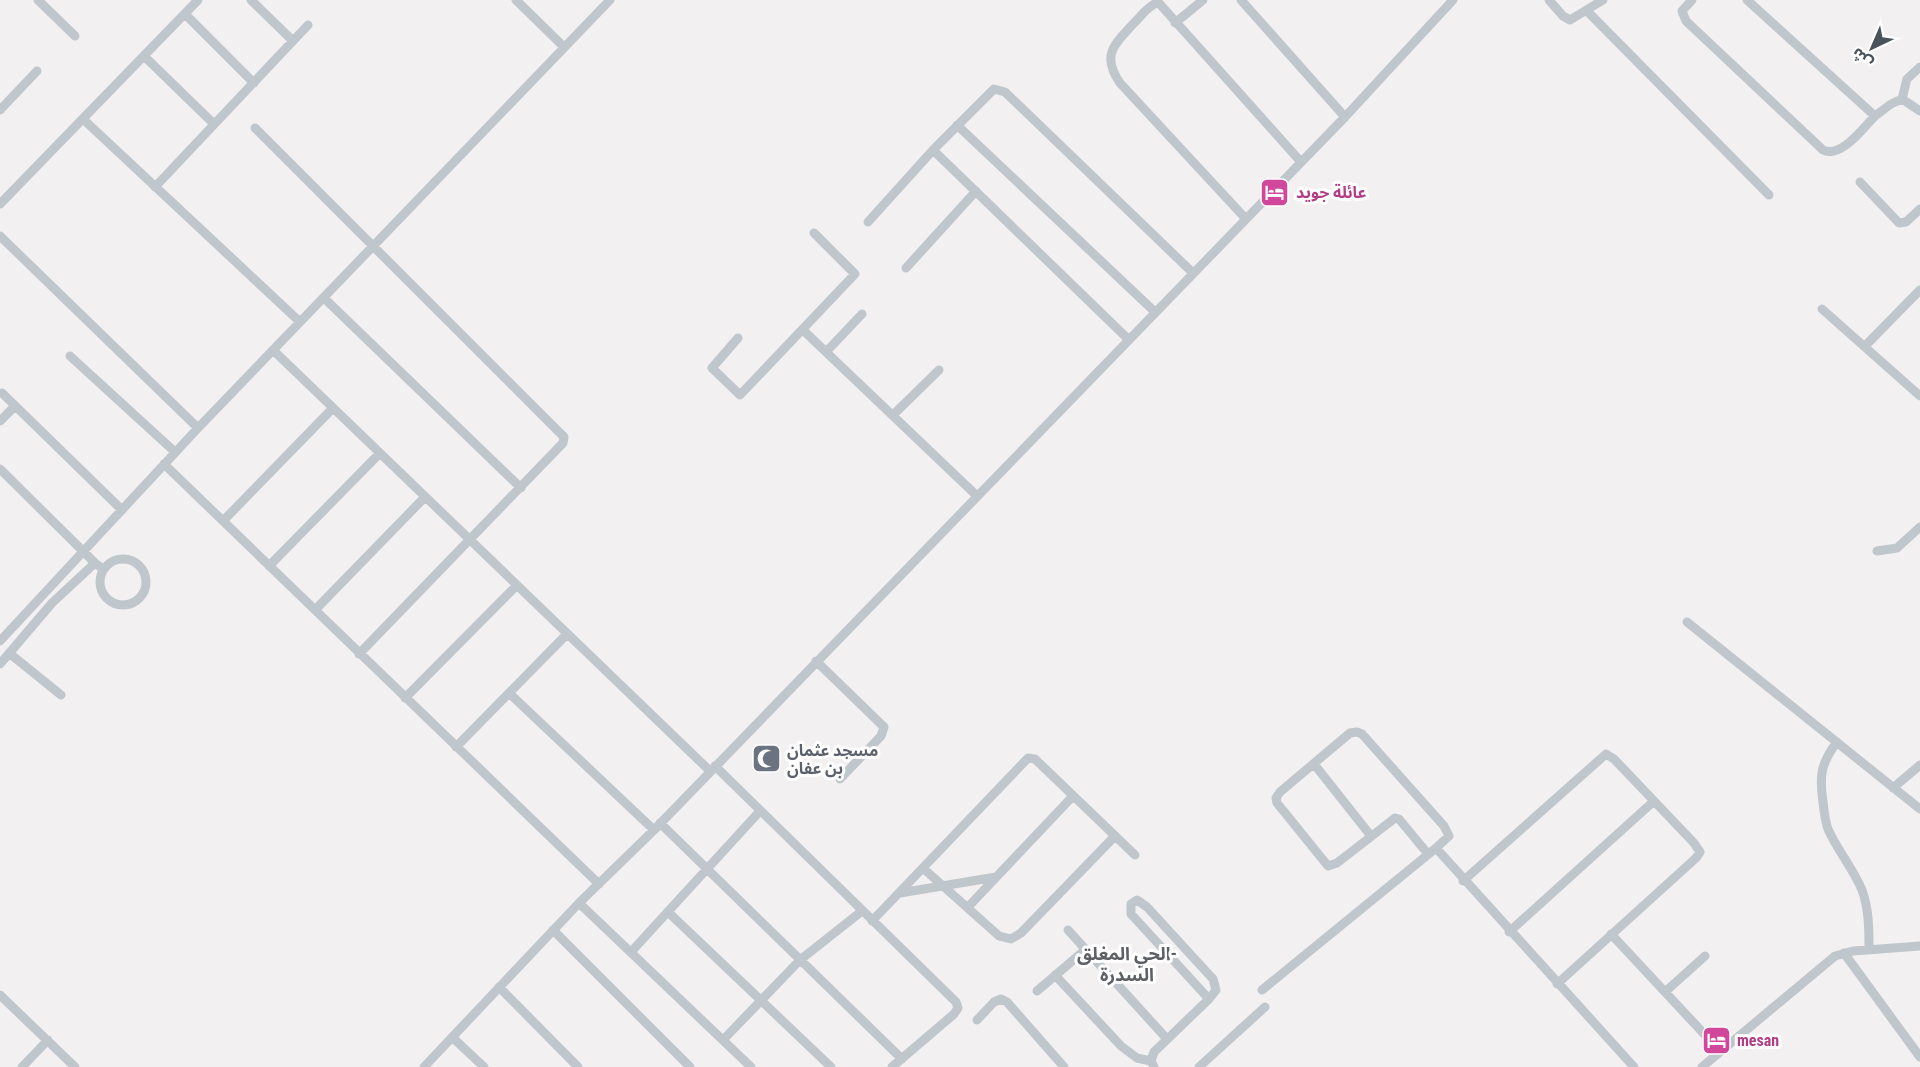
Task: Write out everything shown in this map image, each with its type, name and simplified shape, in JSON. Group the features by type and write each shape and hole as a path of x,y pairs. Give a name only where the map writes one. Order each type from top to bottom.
{"street":[{"path":"38,0 75,36"},
{"path":"0,204 198,0"},
{"path":"251,0 293,41"},
{"path":"516,0 564,47"},
{"path":"0,641 175,452 610,0"},
{"path":"1175,23 1203,0"},
{"path":"1241,0 1345,117"},
{"path":"424,1067 579,903 657,826 1345,117 1453,0"},
{"path":"1549,0 1570,20 1604,0"},
{"path":"1692,0 1683,11 1686,21 1822,150 1831,153 1839,149 1875,116 1902,99 1908,79 1920,67"},
{"path":"1747,0 1875,116"},
{"path":"1246,219 1120,83 1110,66 1115,44 1148,3 1158,2 1301,162"},
{"path":"1587,10 1769,195"},
{"path":"185,14 254,83"},
{"path":"155,187 308,25"},
{"path":"144,56 214,124"},
{"path":"0,110 37,71"},
{"path":"868,222 957,124 990,92 998,89 1005,92 1193,273"},
{"path":"1902,99 1920,111"},
{"path":"83,119 300,322"},
{"path":"957,124 1155,312"},
{"path":"255,128 564,437 563,443 521,488 359,654"},
{"path":"933,150 1128,339"},
{"path":"1860,182 1899,223 1905,223 1920,209"},
{"path":"906,267 976,191"},
{"path":"738,338 712,368 740,395 804,331 855,274 814,233"},
{"path":"0,236 198,428"},
{"path":"1865,346 1920,290"},
{"path":"324,298 521,488"},
{"path":"1821,309 1920,396"},
{"path":"826,352 862,314"},
{"path":"804,331 976,495"},
{"path":"273,350 468,541 760,811 956,1002 958,1008 954,1014 892,1067"},
{"path":"70,356 175,452"},
{"path":"893,415 939,370"},
{"path":"2,393 122,510"},
{"path":"0,421 15,406"},
{"path":"223,521 333,408"},
{"path":"269,566 380,454"},
{"path":"164,465 599,884"},
{"path":"0,469 99,566 99,585 106,599 120,605 134,603 147,586 145,573 138,566 124,559 99,566 52,603 0,663"},
{"path":"315,610 424,498"},
{"path":"1877,551 1897,548 1920,527"},
{"path":"405,698 516,586"},
{"path":"1687,622 1920,809"},
{"path":"456,747 567,634"},
{"path":"9,653 61,695"},
{"path":"816,661 884,727 881,736 840,779"},
{"path":"509,693 707,870 902,1059"},
{"path":"1262,990 1436,848 1448,837 1448,830 1360,732 1350,734 1276,798 1277,803 1324,862 1332,866 1398,818 1428,854"},
{"path":"1837,742 1821,769 1825,818 1829,830 1848,860 1863,892 1868,916 1869,950"},
{"path":"1463,880 1605,755 1611,756 1695,843 1700,854 1557,984"},
{"path":"872,921 1028,758 1035,759 1135,855"},
{"path":"1314,764 1371,836"},
{"path":"1893,788 1920,765"},
{"path":"968,907 1073,796"},
{"path":"1509,932 1654,801"},
{"path":"631,952 760,811"},
{"path":"924,869 1002,938 1015,937 1115,836"},
{"path":"1436,848 1509,932 1634,1067"},
{"path":"900,893 996,878"},
{"path":"1055,975 1121,1046 1137,1058 1152,1064 1154,1052 1209,999 1216,990 1213,979 1147,907 1137,900 1131,904 1131,914 1209,999"},
{"path":"579,903 751,1067"},
{"path":"723,1040 800,960 862,911"},
{"path":"668,912 831,1067"},
{"path":"553,930 690,1067"},
{"path":"1068,930 1167,1039"},
{"path":"1611,934 1720,1051"},
{"path":"1701,1067 1831,959 1844,953 1920,946"},
{"path":"1037,991 1085,950"},
{"path":"1844,953 1920,1057"},
{"path":"1665,992 1705,956"},
{"path":"500,987 578,1067"},
{"path":"0,995 75,1067"},
{"path":"977,1020 994,1002 1001,999 1007,1002 1064,1067"},
{"path":"1199,1067 1265,1007"},
{"path":"452,1037 484,1067"},
{"path":"22,1067 48,1040"}],"place":[{"name":"عائلة جويد","path":"1275,192"},
{"name":"مسجد عثمان بن عفان","path":"766,759"},
{"name":"mesan","path":"1716,1040"}],"district":[{"name":"الحي المغلق- السدرة","path":"1127,963"}]}
